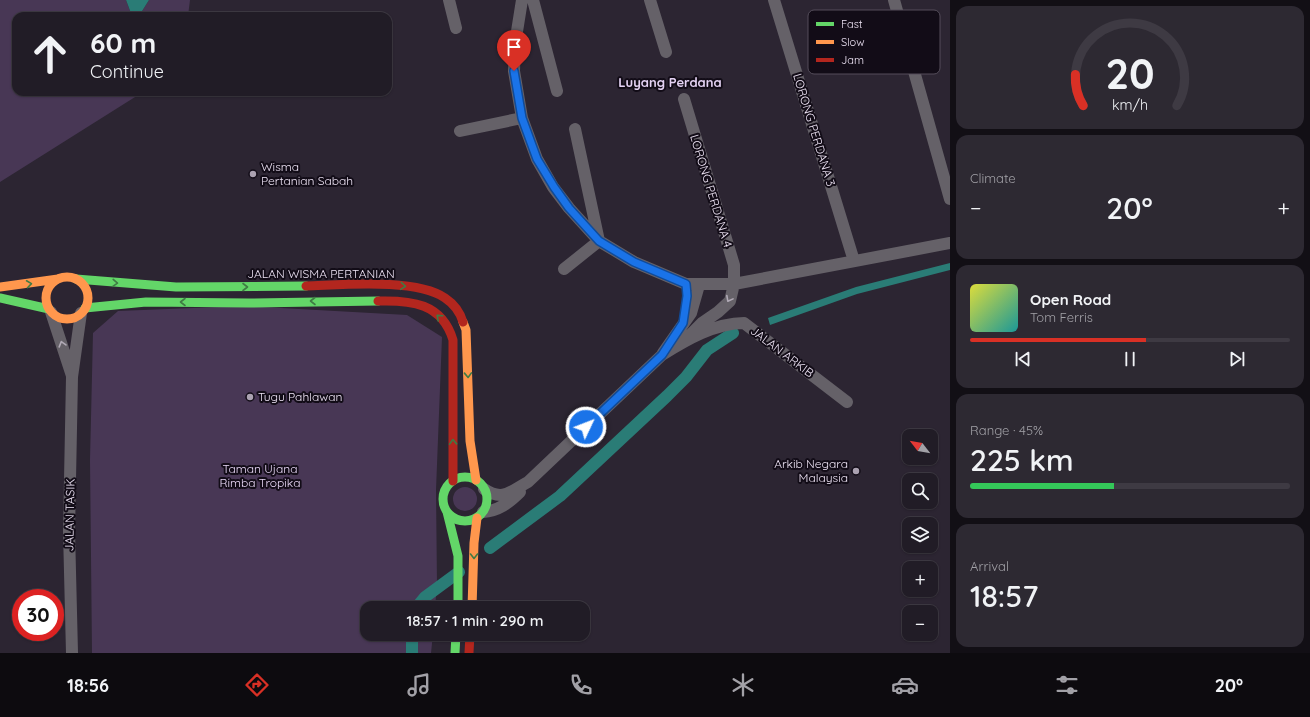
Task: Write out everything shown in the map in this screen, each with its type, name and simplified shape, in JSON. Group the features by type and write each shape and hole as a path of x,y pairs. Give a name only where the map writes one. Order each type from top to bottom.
{"street":[{"path":"449,0 456,28"},
{"path":"522,0 515,44 514,71 522,118 537,159 569,208 599,241 634,262 686,284 734,284 854,260 950,243"},
{"path":"533,0 557,91"},
{"path":"650,0 666,52"},
{"name":"LORONG PERDANA 3","path":"774,0 854,260"},
{"path":"894,0 897,10"},
{"path":"915,74 950,199"},
{"name":"LORONG PERDANA 4","path":"684,99 734,265 734,284 730,301 702,323 685,341"},
{"path":"460,131 522,118"},
{"path":"575,129 599,241"},
{"path":"564,269 599,241"},
{"path":"0,287 65,277 76,279 86,290 88,299 83,310 77,316 66,319 56,316 50,310 46,298 48,290 58,279"},
{"name":"JALAN WISMA PERTANIAN","path":"76,279 176,287 384,285 416,287 431,290 441,295 459,309 464,318 466,330 471,453 480,484"},
{"path":"683,323 687,296 686,284"},
{"path":"662,355 691,313 699,285"},
{"path":"0,298 50,310"},
{"path":"83,310 109,303 136,301 220,303 403,301 428,308 441,317 448,325 453,340 453,481"},
{"name":"JALAN TASIK","path":"50,310 72,377"},
{"name":"JALAN TASIK","path":"72,653 69,531 72,377 83,310"},
{"name":"JALAN ARKIB","path":"480,484 491,493 502,496 528,482 662,355 685,341 713,329 735,323 744,323 847,402"},
{"path":"458,601 458,556 443,499 447,486 453,481 464,477 480,484 487,501 480,515 474,543 472,601"},
{"name":"JALAN ARKIB","path":"480,515 502,507 523,490 528,482"},
{"path":"447,512 458,521 471,520 480,515"},
{"path":"455,653 456,641"},
{"path":"469,653 470,641"}],"green space":[{"path":"0,0 126,0 130,12 12,12 12,96 137,96 0,182"},
{"path":"149,0 190,0 188,12 142,12"},
{"name":"Taman Ujana Rimba Tropika","path":"243,306 407,315 442,337 436,490 437,584 436,601 360,601 360,641 432,641 431,653 92,653 90,460 93,333 118,311"},
{"path":"465,487 473,491 477,499 473,507 465,511 457,507 453,499 457,491"}],"shaded area":[{"path":"126,0 149,0 142,12 130,12"},
{"path":"950,263 950,270 857,294 770,325 768,318 856,287"}],"waterway":[{"path":"490,548 560,496 667,396 686,377 707,350 733,333"},
{"path":"422,601 459,572"},
{"path":"412,641 412,652"}],"traffic: fast":[{"path":"76,279 176,287 306,286"},
{"path":"0,298 49,309"},
{"path":"85,308 146,302 249,303 378,301"},
{"path":"461,477 469,477 481,483 487,495 487,499 487,503 481,515 469,521 461,521 449,515 443,503 443,495 449,483 461,477"},
{"path":"447,512 458,556 458,601"},
{"path":"455,653 456,641"}],"traffic: slow":[{"path":"67,277 82,283 88,298 82,313 67,319 52,313 46,298 52,283 67,277"},
{"path":"0,287 58,279"},
{"path":"463,322 466,330 470,441 476,480"},
{"path":"472,601 474,543 477,518"}],"traffic: jam":[{"path":"306,286 378,284 416,288 432,292 448,300 456,308 463,322"},
{"path":"378,301 402,301 424,306 441,318 448,328 453,340 453,481"},
{"path":"469,653 470,641"}],"place":[{"name":"Wisma Pertanian Sabah","path":"253,174"},
{"name":"Tugu Pahlawan","path":"250,397"},
{"name":"Arkib Negara Malaysia","path":"856,471"}],"district":[{"name":"Luyang Perdana","path":"670,82"}],"route":[{"path":"514,71 522,118 537,159 569,208 599,241 634,262 686,284 687,296 683,323 662,355 586,427"}]}
